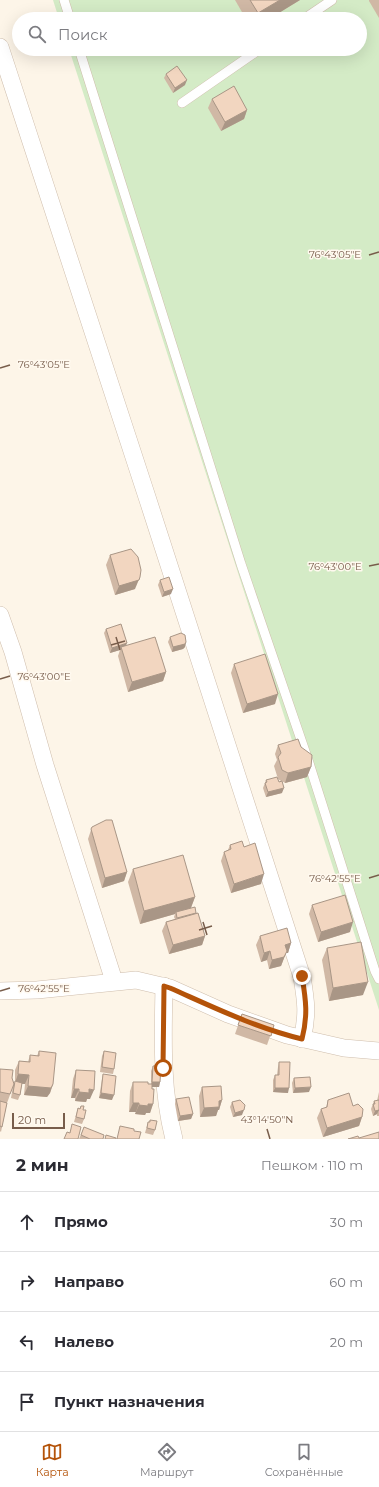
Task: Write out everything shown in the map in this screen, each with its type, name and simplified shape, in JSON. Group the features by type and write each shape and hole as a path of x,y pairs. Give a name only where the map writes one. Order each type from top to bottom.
{"street":[{"path":"0,47 145,489 302,976 306,1003 306,1024 302,1039"},
{"path":"0,615 13,652 45,765 114,981"},
{"path":"0,991 37,990 114,981 136,980 170,988 228,1014 287,1036 344,1048 379,1051"},
{"path":"164,986 163,1068 165,1093 174,1139"}],"lane":[{"path":"64,0 68,12"},
{"path":"314,12 332,0"},
{"path":"81,56 241,564 309,763 375,971 379,979"},
{"path":"182,103 250,56"}],"green space":[{"path":"53,0 379,0 379,1010 71,56 367,56 367,12 57,12"}],"building":[{"path":"250,0 280,0 260,12 257,12"},
{"path":"177,66 187,80 175,88 166,74"},
{"path":"234,86 247,110 225,122 212,99"},
{"path":"131,549 138,557 141,570 140,577 139,580 119,586 110,555"},
{"path":"169,577 173,589 164,592 160,580"},
{"path":"121,624 127,643 112,648 106,629"},
{"path":"181,633 185,635 185,644 173,647 170,637"},
{"path":"155,637 166,672 132,682 121,647"},
{"path":"265,654 278,694 247,704 234,664"},
{"path":"298,739 301,747 312,755 311,767 288,773 282,770 278,757 281,753 278,745"},
{"path":"277,777 279,782 282,781 284,788 268,792 265,783 267,782 266,780"},
{"path":"106,820 112,820 127,872 105,878 91,829 92,827"},
{"path":"242,841 244,847 255,843 264,874 234,884 224,852 231,849 230,845"},
{"path":"183,855 195,897 144,911 133,869"},
{"path":"345,895 353,922 321,932 312,905"},
{"path":"195,907 196,913 177,918 176,912"},
{"path":"198,913 205,936 173,945 166,922"},
{"path":"287,928 291,943 285,945 287,951 284,957 272,960 270,951 264,953 260,936"},
{"path":"361,942 368,982 333,988 327,948"},
{"path":"242,1014 274,1025 271,1036 238,1025"},
{"path":"39,1051 56,1053 53,1084 51,1088 28,1086 29,1075 18,1074 19,1061 30,1062 30,1055 39,1056"},
{"path":"104,1051 116,1053 114,1069 102,1067"},
{"path":"279,1062 290,1062 289,1088 275,1088 275,1075 279,1075"},
{"path":"153,1066 161,1066 160,1082 152,1082"},
{"path":"0,1069 13,1070 12,1078 14,1084 10,1094 0,1092"},
{"path":"76,1070 95,1071 94,1090 89,1089 89,1093 79,1092 79,1089 74,1089"},
{"path":"103,1074 116,1076 114,1095 101,1093"},
{"path":"310,1077 311,1087 295,1088 294,1078"},
{"path":"15,1081 22,1083 20,1095 13,1093"},
{"path":"133,1082 148,1082 148,1084 152,1084 152,1089 154,1089 153,1104 148,1104 148,1106 133,1103"},
{"path":"221,1086 222,1100 219,1101 219,1107 204,1108 202,1087"},
{"path":"349,1093 353,1106 358,1104 363,1109 362,1117 327,1128 321,1109 327,1107 328,1100"},
{"path":"189,1097 193,1114 180,1116 176,1099"},
{"path":"240,1100 245,1105 244,1110 235,1113 232,1102"},
{"path":"379,1100 379,1110 375,1111 373,1104 375,1104 374,1101"},
{"path":"0,1101 7,1103 2,1127 0,1126"},
{"path":"81,1106 84,1106 83,1110 86,1110 84,1119 76,1117 78,1108 80,1109"},
{"path":"150,1120 157,1121 155,1130 147,1128"},
{"path":"72,1124 81,1127 78,1139 64,1139 67,1132 70,1133"},
{"path":"120,1126 141,1132 139,1139 117,1139"},
{"path":"84,1127 104,1135 103,1139 90,1139 81,1135"},
{"path":"379,1132 379,1139 348,1139 358,1136 359,1138"},
{"path":"106,1135 116,1138 116,1139 105,1139"}],"route":[{"path":"163,1068 164,986 228,1014 287,1036 302,1039 306,1024 306,1003 302,976"}]}
